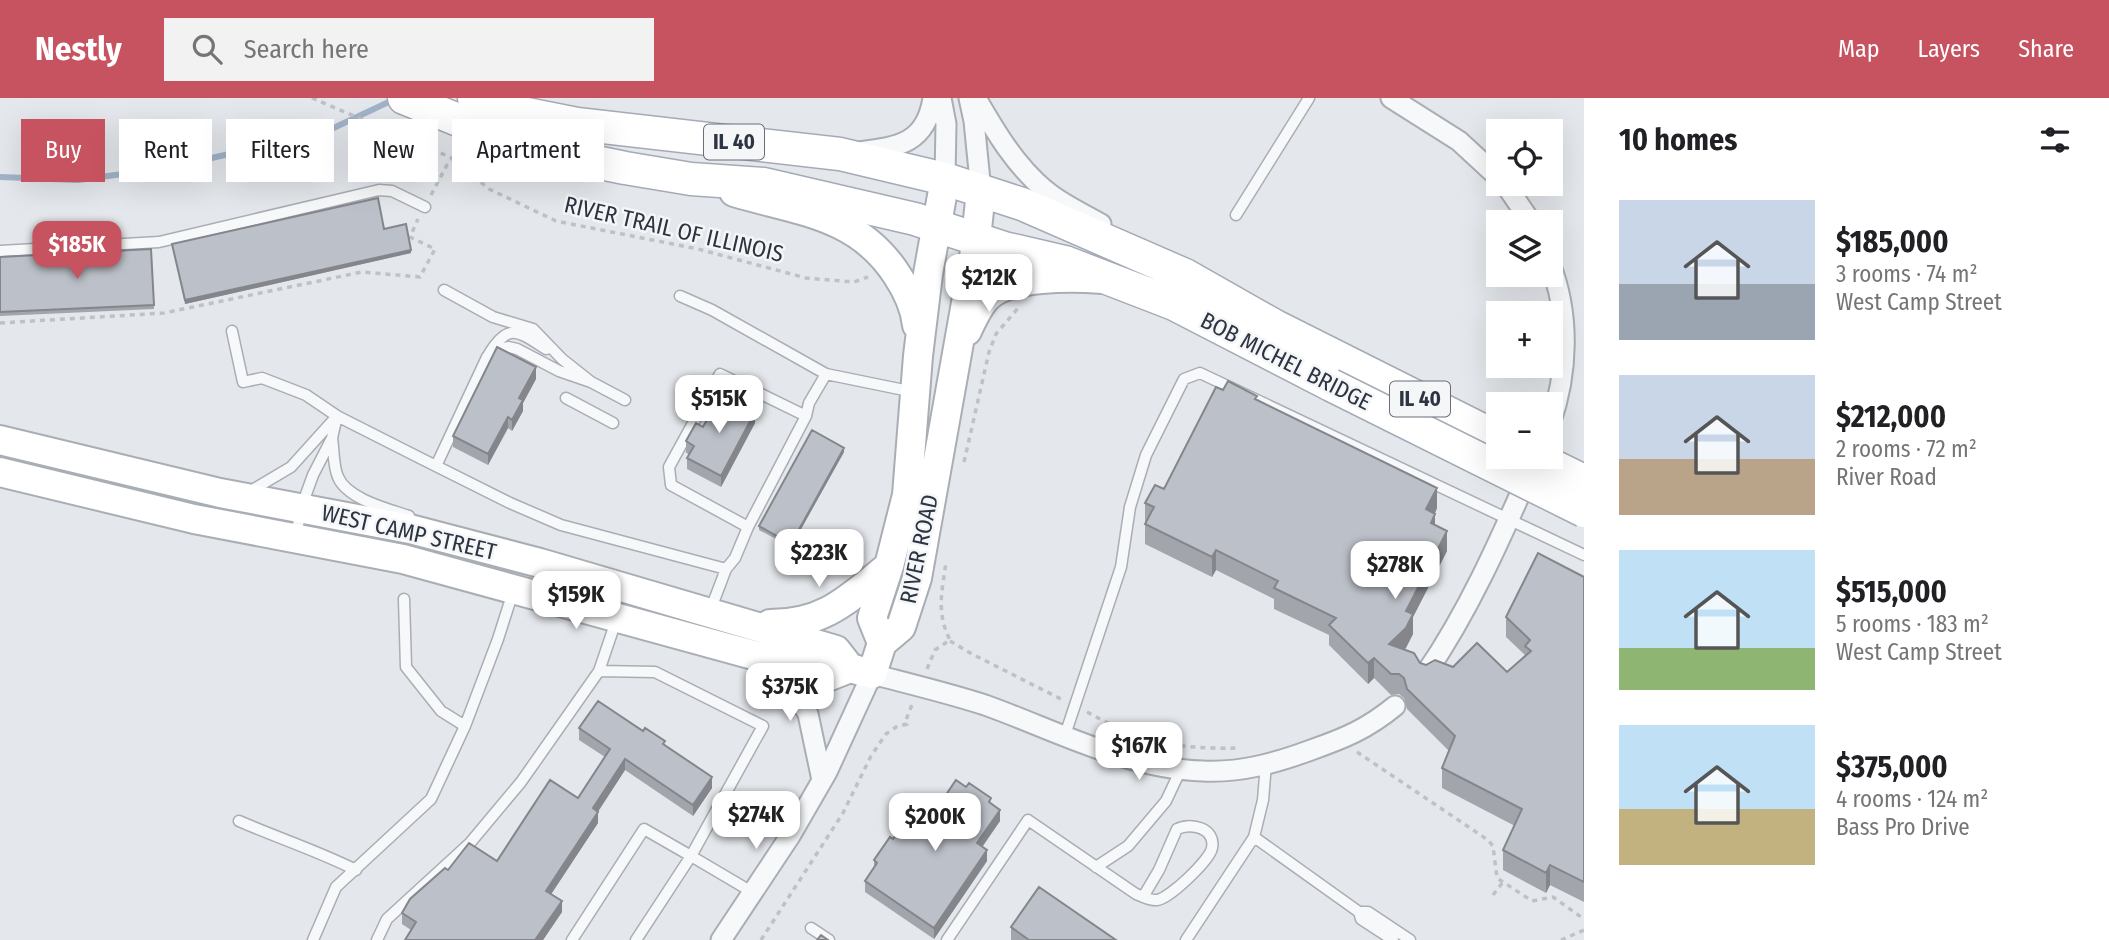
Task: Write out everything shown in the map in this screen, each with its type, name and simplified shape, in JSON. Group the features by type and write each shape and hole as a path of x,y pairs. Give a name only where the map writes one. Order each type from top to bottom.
{"main road":[{"name":"IL 40","path":"404,98 527,148 567,158 691,178 764,184 937,219 978,217"},
{"name":"IL 40","path":"474,98 522,113 627,131 840,154 945,179 978,217"},
{"path":"691,178 834,220 870,242 890,264 905,287 915,310 918,356"},
{"name":"RIVER ROAD","path":"945,179 918,356 907,495 889,566 872,618 882,643 901,627 917,578 978,217"},
{"name":"BOB MICHEL BRIDGE","path":"1486,433 1336,373 1174,304 1112,280 1065,262 1004,248 978,217 1022,204 1185,275 1336,373 1584,511"},
{"path":"951,381 972,320 987,297 1004,287 1043,280 1078,277 1112,280"},
{"name":"WEST CAMP STREET","path":"0,440 241,497 410,528 459,541 836,650 861,671"},
{"path":"1560,469 1584,481"},
{"name":"WEST CAMP STREET","path":"0,472 194,519 403,559 830,676 861,671"},
{"path":"751,624 782,624 819,617 842,603 889,566"},
{"path":"861,671 882,643"}],"street":[{"path":"840,154 899,145 917,136 926,123 933,98"},
{"path":"942,98 946,124 945,179"},
{"path":"969,98 974,121 978,217"},
{"path":"976,98 997,134 1044,189 1185,275"},
{"path":"1391,98 1459,141 1486,166"},
{"path":"1557,287 1565,342 1559,392"},
{"path":"1426,673 1444,647 1509,519 1531,469"},
{"path":"769,660 792,687 808,714 822,780"},
{"path":"721,940 790,836 822,780 861,671 981,704 1131,760 1181,769 1232,771 1266,764 1339,740 1374,724 1395,706"}],"lane":[{"path":"1236,215 1309,98"},
{"path":"0,251 159,242 379,190 392,191 425,207"},
{"path":"444,290 493,317 533,329 562,359"},
{"path":"680,296 712,310 826,374 914,392"},
{"path":"232,331 243,382 262,378 306,395 337,416 510,503 561,525 726,569"},
{"path":"436,466 487,357 498,339 508,333 522,334 562,359 591,382"},
{"path":"487,357 496,350 517,348 559,371 591,382 625,400"},
{"path":"1065,735 1121,566 1130,507 1146,455 1184,379 1200,373 1584,555"},
{"path":"748,527 671,485 669,467 720,374 806,416"},
{"path":"709,612 726,569 735,558 748,527 806,416 809,403 826,374"},
{"path":"566,398 613,424"},
{"path":"296,538 301,508 313,475 332,438 337,416"},
{"path":"241,497 291,467 337,416"},
{"path":"332,438 337,476 345,488 370,503 445,528 459,541"},
{"path":"313,940 337,887 430,799 465,726 514,588"},
{"path":"404,598 406,667 441,711 465,726"},
{"path":"377,940 387,919 470,844 521,782 599,671 617,617"},
{"path":"599,671 655,672 763,726 691,856 636,940"},
{"path":"1186,940 1254,837 1263,800 1266,764"},
{"path":"1096,867 1128,846 1166,801 1181,769"},
{"path":"239,821 320,852 356,870"},
{"path":"947,940 1028,821 1143,897 1156,901 1168,897 1209,857 1213,844 1210,836 1200,827 1186,825 1177,829 1159,870 1143,897"},
{"path":"572,940 644,829 752,892"},
{"path":"1254,837 1359,912 1368,912 1410,940"},
{"path":"1359,912 1361,919 1393,940"},
{"path":"811,928 829,940"}],"path":[{"name":"RIVER TRAIL OF ILLINOIS","path":"312,98 451,158 489,189 556,221 698,249 806,278 854,282 874,273"},
{"path":"431,195 451,158"},
{"path":"0,323 164,313 362,272 420,277 435,249 410,237 418,219"},
{"path":"961,470 989,352 996,334 1023,303"},
{"path":"947,552 940,611 950,640 972,654 1129,733 1170,744 1211,749 1247,748"},
{"path":"935,650 950,640"},
{"path":"761,940 843,813 871,756 886,734 907,724 906,720"},
{"path":"1359,754 1488,840 1493,846 1497,878 1532,901 1553,897 1584,919"},
{"path":"1493,895 1503,882"},
{"path":"1561,940 1584,930"}],"building":[{"path":"378,198 384,229 406,224 411,250 185,300 172,244"},
{"path":"151,249 154,305 0,312 0,257"},
{"path":"497,347 536,367 519,398 523,400 512,420 508,417 488,454 453,436"},
{"path":"1228,381 1257,396 1255,399 1437,488 1426,509 1435,514 1431,523 1447,531 1406,611 1413,614 1406,628 1389,644 1414,653 1420,663 1426,665 1435,660 1453,667 1477,643 1507,672 1531,651 1525,646 1530,640 1506,617 1538,553 1584,577 1584,882 1550,865 1546,873 1503,850 1522,809 1442,768 1455,736 1407,689 1404,678 1399,674 1391,674 1374,658 1368,663 1329,625 1336,618 1274,588 1278,581 1216,550 1212,557 1145,524 1154,507 1145,503 1155,485 1164,489 1216,387 1223,390"},
{"path":"721,394 755,412 721,476 687,458 694,446 686,441 696,423 703,427"},
{"path":"812,430 844,448 791,544 759,526"},
{"path":"598,701 643,731 645,728 665,741 663,744 712,777 693,805 625,759 593,808 598,812 546,891 562,901 535,940 405,940 416,922 402,913 410,899 445,868 448,870 469,843 497,861 550,780 578,798 610,749 579,728"},
{"path":"956,780 966,787 969,783 991,798 989,802 1000,810 977,843 987,850 934,928 865,881 877,863 874,860 918,804 933,814"},
{"path":"1039,887 1116,940 1029,940 1011,927"}],"waterway":[{"path":"0,177 78,180 168,168 325,132 395,99"}]}
